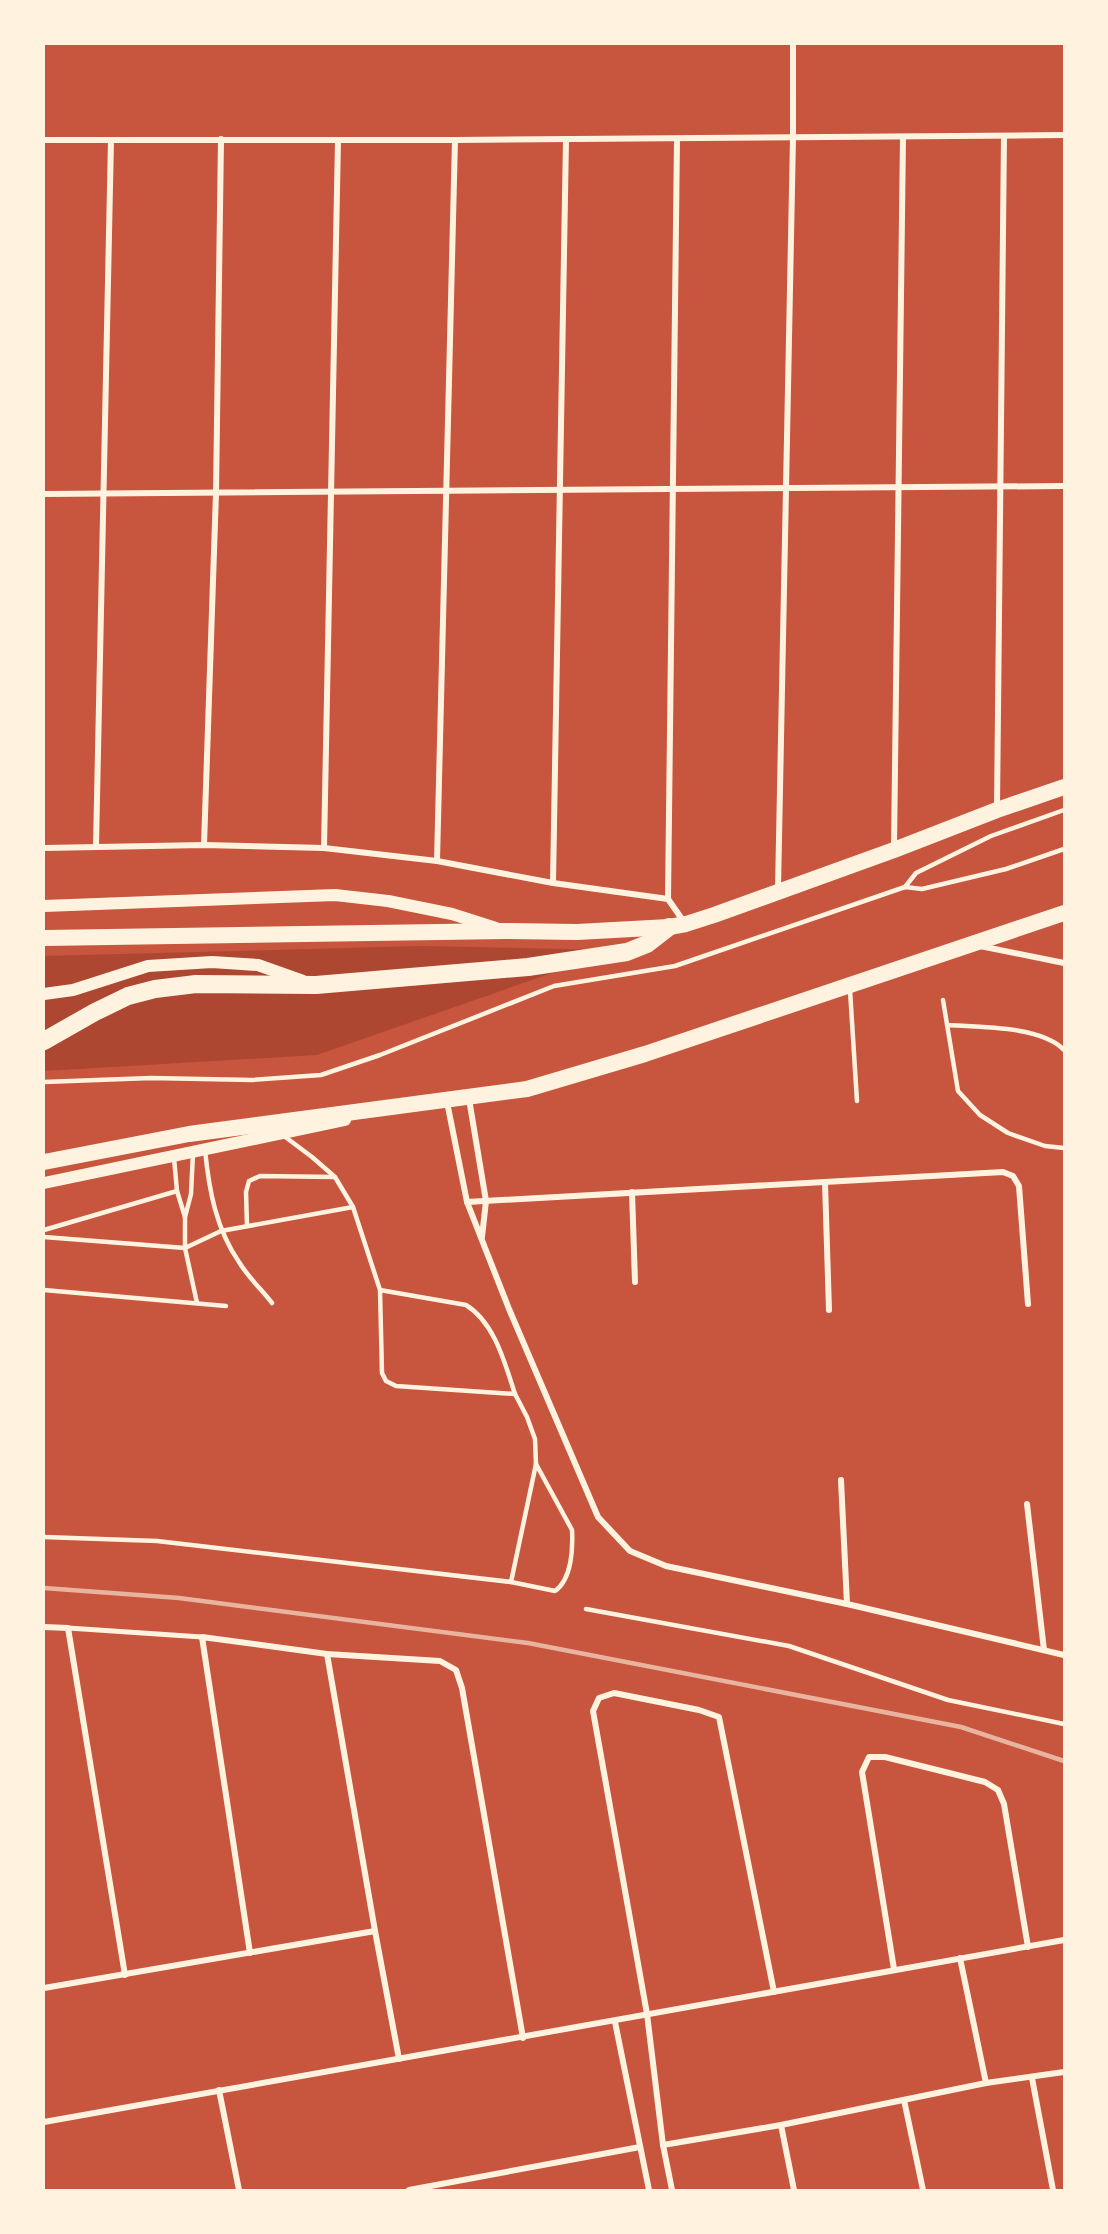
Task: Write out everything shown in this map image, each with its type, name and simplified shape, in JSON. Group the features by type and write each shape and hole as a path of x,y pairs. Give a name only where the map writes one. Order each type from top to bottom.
{"highway":[{"path":"44,1041 128,996 154,989 196,984 316,985 528,968 627,952 647,944 678,926 1065,787"},
{"path":"44,1162 189,1134 527,1089 634,1058 1064,913"},
{"path":"44,938 577,932 678,926"}],"main road":[{"path":"44,906 335,895 388,901 441,912 506,931"},
{"path":"44,994 73,990 148,966 212,962 258,965 316,985"},
{"path":"44,1183 281,1135 408,1106"}],"street":[{"path":"778,891 793,44"},
{"path":"44,140 566,140 1065,135"},
{"path":"997,810 1004,136"},
{"path":"894,850 903,137"},
{"path":"204,844 216,493 221,139"},
{"path":"677,139 668,899 678,926"},
{"path":"96,846 111,140"},
{"path":"324,848 338,140"},
{"path":"437,861 455,140"},
{"path":"553,883 566,140"},
{"path":"44,494 1065,486"},
{"path":"44,848 204,844 324,848 437,861 553,883 668,899"},
{"path":"971,944 1065,963"},
{"path":"469,1098 486,1201 482,1239"},
{"path":"447,1101 467,1203 509,1309 598,1517 630,1551 666,1566 847,1604 1065,1655"},
{"path":"467,1203 1003,1172 1013,1176 1019,1186 1028,1304"},
{"path":"825,1183 829,1310"},
{"path":"632,1192 635,1282"},
{"path":"841,1480 847,1604"},
{"path":"1027,1504 1044,1650"},
{"path":"44,1627 202,1637 327,1654 440,1661 456,1670 462,1688 523,2038"},
{"path":"68,1628 125,1975"},
{"path":"202,1637 250,1953"},
{"path":"327,1654 399,2059"},
{"path":"672,2190 663,2145 647,2014 593,1711 599,1698 614,1693 699,1710 719,1717 774,1992"},
{"path":"894,1969 862,1772 869,1757 885,1757 985,1782 998,1790 1004,1804 1028,1947"},
{"path":"44,1988 375,1931"},
{"path":"44,2122 1065,1940"},
{"path":"960,1958 986,2083"},
{"path":"615,2022 649,2190"},
{"path":"663,2145 781,2125 986,2083 1065,2072"},
{"path":"1032,2078 1053,2190"},
{"path":"219,2090 239,2190"},
{"path":"904,2100 923,2190"},
{"path":"781,2125 794,2190"},
{"path":"410,2190 640,2147"}],"lane":[{"path":"905,887 916,873 991,836 1065,810"},
{"path":"44,1082 151,1078 252,1080 321,1075 381,1055 555,986 675,966 905,887 922,889 1006,869 1065,849"},
{"path":"849,985 857,1101"},
{"path":"943,1000 958,1091 980,1115 1008,1133 1045,1146 1065,1148"},
{"path":"947,1025 1017,1029 1059,1044 1065,1050"},
{"path":"281,1135 335,1177 353,1207 380,1290 382,1373 386,1381 396,1386 515,1395"},
{"path":"198,1303 185,1248 185,1217 199,1152"},
{"path":"199,1152 221,1231 239,1262 272,1303"},
{"path":"174,1156 177,1191 185,1217"},
{"path":"247,1226 246,1192 249,1181 260,1176 335,1177"},
{"path":"44,1230 177,1191"},
{"path":"44,1237 185,1248 221,1231 353,1207"},
{"path":"44,1290 226,1306"},
{"path":"380,1290 466,1305 477,1311 502,1355 515,1395 527,1417 535,1439 536,1464 511,1582"},
{"path":"44,1537 157,1541 511,1582 555,1591 567,1578 573,1539 572,1530 536,1464"},
{"path":"586,1609 789,1646 948,1700 1065,1724"}],"shaded area":[{"path":"421,946 618,950 317,1055 44,1071 44,956"}],"railway":[{"path":"44,1588 179,1598 528,1643 961,1727 1064,1761"}]}
